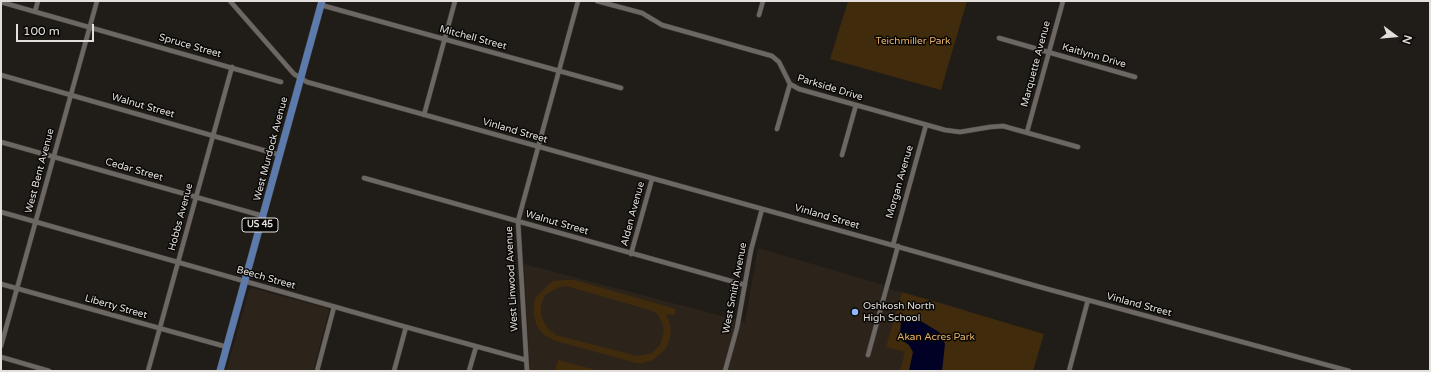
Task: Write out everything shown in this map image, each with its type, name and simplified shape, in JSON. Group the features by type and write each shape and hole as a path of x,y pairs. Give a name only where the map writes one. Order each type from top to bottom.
{"main road":[{"name":"West Murdock Avenue","path":"220,371 321,3"}],"street":[{"path":"35,11 38,1"},
{"name":"West Bent Avenue","path":"1,346 97,1"},
{"name":"Vinland Street","path":"230,1 294,74 307,82 1088,300 1349,371"},
{"path":"424,115 455,1"},
{"name":"West Linwood Avenue","path":"526,371 518,221 578,1"},
{"name":"Parkside Drive","path":"597,1 642,13 662,24 772,56 779,62 790,84 799,89 956,132 997,126 1009,127 1078,147"},
{"path":"758,15 762,1"},
{"name":"Marquette Avenue","path":"1027,132 1063,1"},
{"name":"Spruce Street","path":"1,2 281,82"},
{"name":"Mitchell Street","path":"321,3 444,40 621,88"},
{"name":"Kaitlynn Drive","path":"999,38 1135,78"},
{"name":"Hobbs Avenue","path":"148,371 232,67"},
{"name":"Walnut Street","path":"1,75 280,155"},
{"path":"776,129 790,84"},
{"path":"842,155 856,105"},
{"name":"Morgan Avenue","path":"868,355 926,125"},
{"name":"Cedar Street","path":"1,142 263,216"},
{"name":"Walnut Street","path":"364,178 745,285"},
{"name":"Alden Avenue","path":"631,254 652,179"},
{"name":"West Smith Avenue","path":"725,371 737,328 753,242 762,209"},
{"name":"Beech Street","path":"1,212 526,360"},
{"name":"Liberty Street","path":"1,284 227,348"},
{"path":"1069,371 1088,300"},
{"path":"317,371 334,307"},
{"path":"394,371 406,327"},
{"path":"469,371 476,347"},
{"path":"1,357 50,371"}],"shaded area":[{"name":"Oshkosh North High School","path":"758,248 884,285 883,287 963,309 957,371 530,371 524,264 745,322"},
{"path":"252,288 329,310 313,371 226,371 249,290"}],"green space":[{"name":"Teichmiller Park","path":"848,1 967,1 941,90 830,59"},
{"path":"574,280 676,309 674,315 666,314 671,331 665,350 653,360 636,363 556,341 545,336 536,324 534,303 536,297 553,281","holes":["566,286 653,311 658,315 663,325 664,331 660,345 652,353 637,356 556,335 548,329 543,320 541,315 541,305 545,295 560,287"]},
{"name":"Akan Acres Park","path":"902,292 1044,334 1033,371 900,371 905,352 886,347"},
{"path":"558,360 600,371 555,371"}],"water":[{"path":"904,316 914,317 939,332 945,344 942,371 909,371 913,352 909,345 900,339 901,322"}],"place":[{"name":"Oshkosh North High School","path":"855,312"}]}
